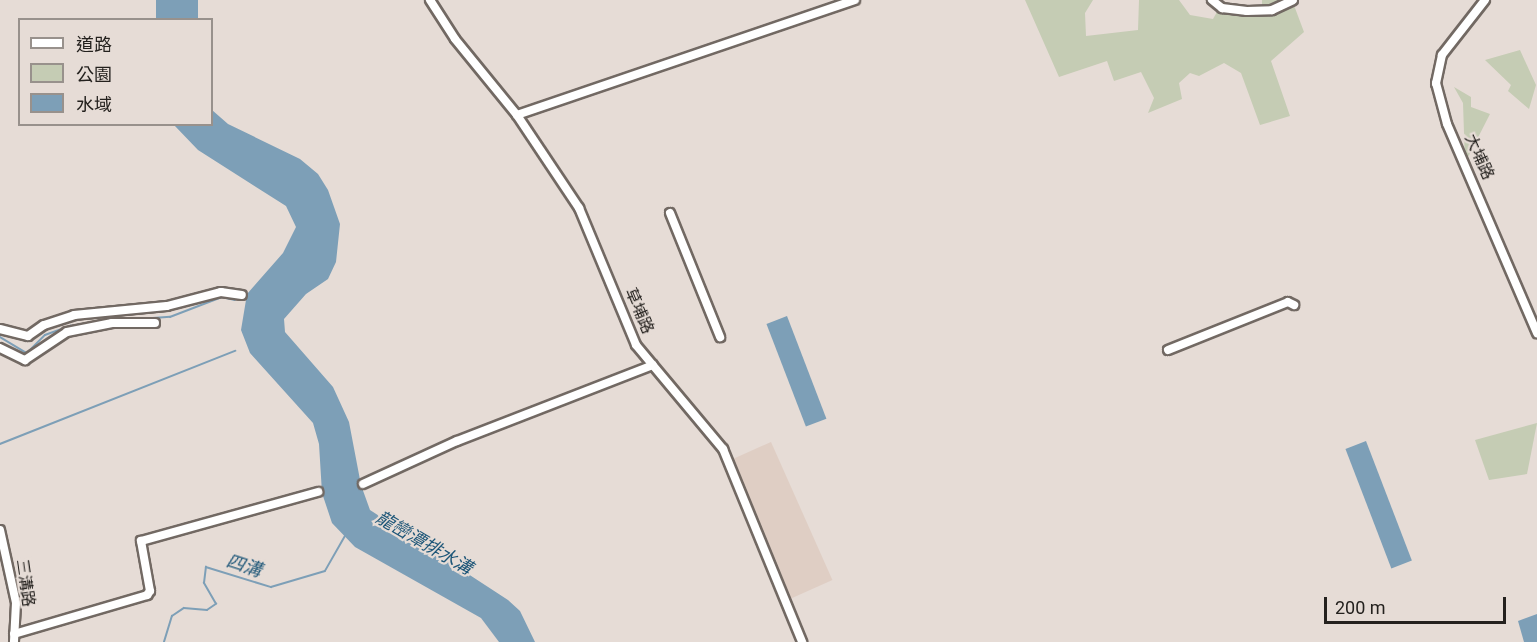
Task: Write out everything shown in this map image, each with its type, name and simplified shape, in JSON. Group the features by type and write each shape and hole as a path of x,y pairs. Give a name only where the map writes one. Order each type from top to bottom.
{"street":[{"name":"草埔路","path":"430,0 455,39 517,115 579,208 636,345 688,405 729,460 802,642"},
{"path":"517,115 855,0"},
{"path":"1212,0 1222,8 1247,11 1272,10 1293,0"},
{"name":"大埔路","path":"1485,0 1442,55 1436,83 1447,124 1537,333"},
{"path":"670,213 720,337"},
{"path":"0,329 28,336 44,325 74,315 167,306 221,292 242,295"},
{"path":"1168,350 1288,302 1294,305"},
{"path":"0,348 25,360 42,352 67,332 112,323 155,323"},
{"path":"363,484 457,441 653,365"},
{"path":"14,638 147,596 150,591 141,541 318,492"},
{"name":"三溝路","path":"0,530 16,603 14,638"}],"shaded area":[{"path":"771,442 832,580 788,600 726,462"}],"green space":[{"path":"1025,0 1093,0 1085,13 1086,36 1138,30 1139,0 1179,0 1190,15 1213,19 1222,3 1262,8 1262,0 1292,0 1304,32 1271,61 1290,116 1260,125 1241,73 1224,63 1199,76 1190,73 1179,83 1182,99 1148,113 1154,98 1141,72 1114,81 1107,61 1059,77"},
{"path":"1520,50 1536,85 1529,109 1508,91 1511,85 1485,60"},
{"path":"1454,87 1471,97 1471,107 1490,114 1465,163 1463,103"},
{"path":"1537,423 1527,474 1489,480 1475,440"}],"water":[{"path":"156,0 198,0 198,18 156,18"},
{"path":"213,111 228,124 300,159 318,174 328,190 340,224 336,262 328,279 306,294 284,319 285,332 333,387 349,422 361,485 370,510 508,600 520,611 535,642 499,642 481,618 355,547 332,523 322,493 319,444 313,423 250,353 241,330 247,294 283,253 296,227 286,206 198,150 175,126 213,126"},
{"path":"787,316 826,419 806,427 766,324"},
{"path":"1366,441 1412,560 1391,568 1345,449"},
{"path":"1537,614 1537,642 1524,642 1518,621"}],"waterway":[{"path":"139,319 170,317 222,297 235,300"},
{"path":"0,337 27,353 45,335 70,326 108,320"},
{"path":"0,444 235,351"},
{"name":"四溝","path":"164,642 172,616 184,608 207,610 216,604 204,583 206,567 271,587 325,571 345,536"}],"water label":[{"name":"龍巒潭排水溝","path":"424,543"}]}
